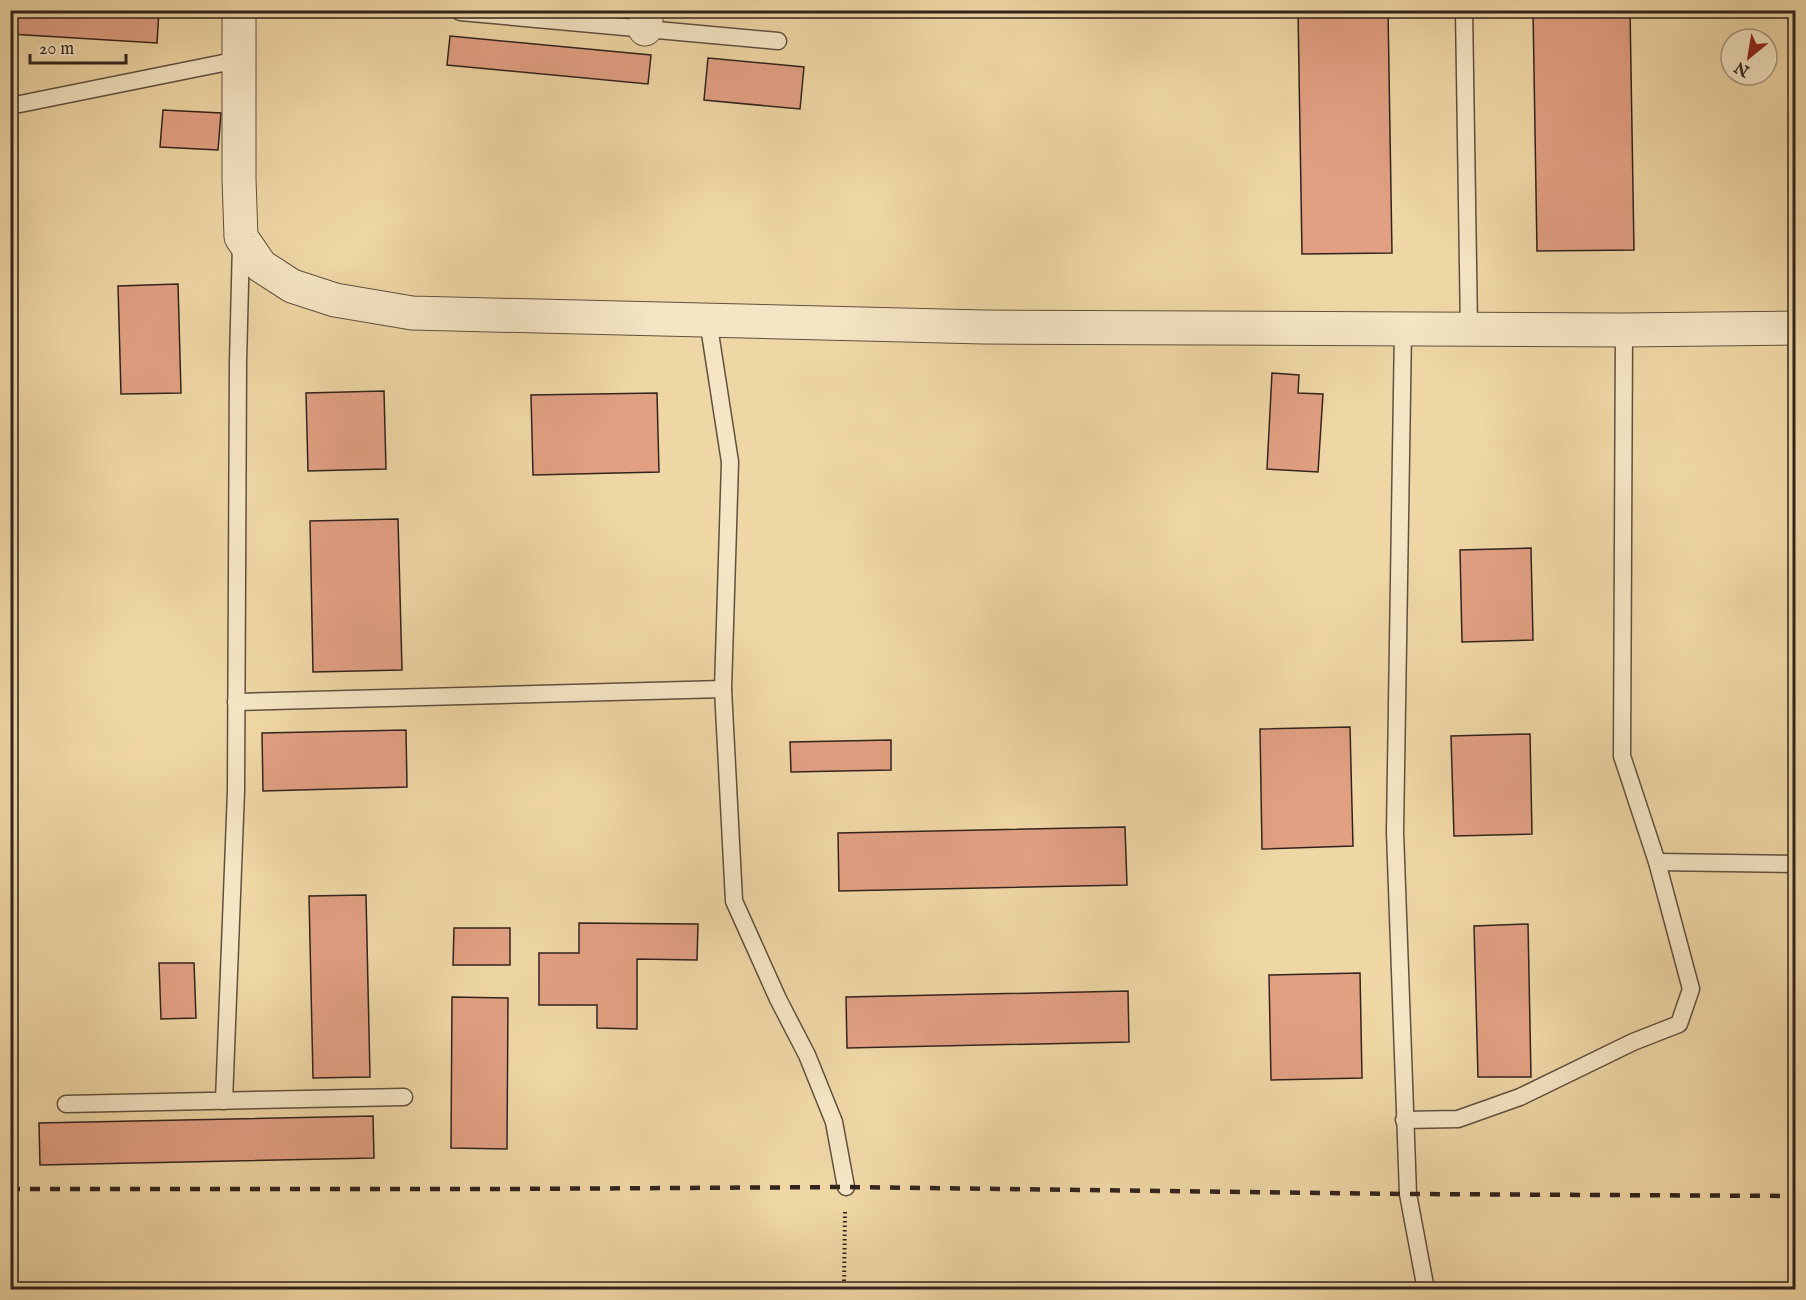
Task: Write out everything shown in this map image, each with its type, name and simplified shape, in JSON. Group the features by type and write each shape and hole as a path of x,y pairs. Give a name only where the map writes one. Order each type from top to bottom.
{"street":[{"path":"239,10 241,237 261,266 292,286 335,300 412,313 984,327 1624,330 1796,328"}],"lane":[{"path":"1464,10 1469,329"},
{"path":"460,12 646,20 778,41"},
{"path":"10,106 238,60"},
{"path":"224,1101 236,791 238,362 241,237"},
{"path":"708,320 730,462 723,689 734,901 778,999 807,1055 834,1122 846,1187"},
{"path":"1402,329 1395,832 1408,1194 1426,1290"},
{"path":"1404,1120 1458,1119 1520,1097 1633,1042 1679,1024 1691,989 1657,862 1622,756 1624,330"},
{"path":"237,702 723,689"},
{"path":"1657,862 1796,864"},
{"path":"66,1104 404,1097"}],"path":[{"path":"844,1290 846,1187"}],"building":[{"path":"10,10 159,10 157,43 10,34"},
{"path":"1298,10 1388,10 1392,253 1302,254"},
{"path":"1533,10 1630,10 1634,250 1537,251"},
{"path":"450,36 651,55 648,84 447,65"},
{"path":"708,58 804,67 800,109 704,100"},
{"path":"163,110 221,113 218,150 160,147"},
{"path":"178,284 181,393 121,394 118,286"},
{"path":"1272,373 1299,375 1298,393 1323,394 1318,472 1267,469"},
{"path":"384,391 386,469 308,471 306,393"},
{"path":"657,393 659,472 533,475 531,395"},
{"path":"398,519 402,670 313,672 310,521"},
{"path":"1531,548 1533,640 1462,642 1460,550"},
{"path":"1350,727 1353,846 1262,849 1260,729"},
{"path":"406,730 407,787 263,791 262,733"},
{"path":"1530,734 1532,834 1454,836 1451,736"},
{"path":"891,740 891,770 791,772 790,742"},
{"path":"1125,827 1127,885 839,891 838,833"},
{"path":"366,895 370,1077 313,1078 309,896"},
{"path":"579,923 698,924 697,960 637,959 637,1029 597,1028 597,1005 539,1005 539,953 579,953"},
{"path":"1528,924 1531,1077 1478,1077 1474,926"},
{"path":"454,928 510,928 510,965 453,965"},
{"path":"159,963 194,963 196,1018 161,1019"},
{"path":"1360,973 1362,1078 1271,1080 1269,975"},
{"path":"1128,991 1129,1042 847,1048 846,997"},
{"path":"452,997 508,998 507,1149 451,1148"},
{"path":"373,1116 374,1158 40,1165 39,1123"}],"railway":[{"path":"10,1189 846,1187 1796,1196"}]}
